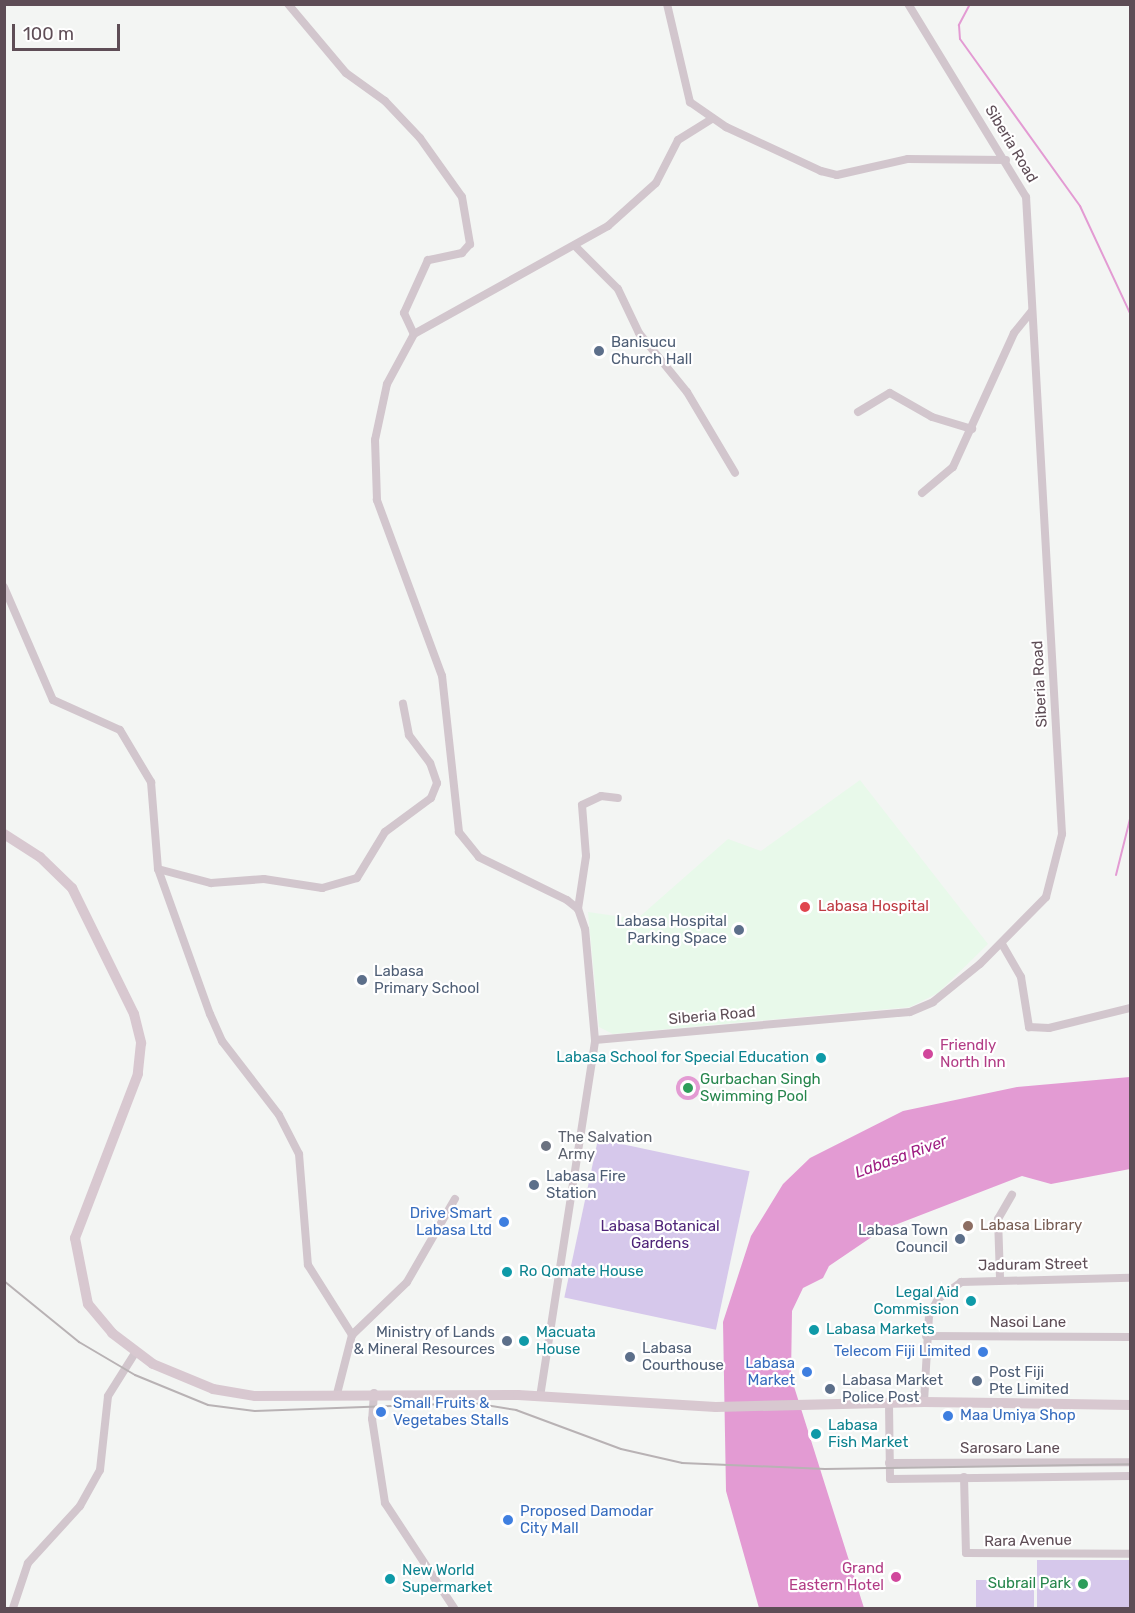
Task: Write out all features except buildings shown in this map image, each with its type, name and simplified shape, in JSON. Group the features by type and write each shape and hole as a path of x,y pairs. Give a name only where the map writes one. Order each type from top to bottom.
{"main road":[{"path":"4,834 40,857 72,888 134,1014 141,1043 138,1074 75,1238 88,1304 135,1353 213,1389 255,1396 374,1393 540,1397 716,1407 889,1405 924,1402 1131,1405"}],"street":[{"path":"288,4 346,74 385,101 420,138 462,197 470,244 462,253 428,260 404,313 414,334"},
{"path":"666,4 684,91 712,119 833,175 908,159 1006,160"},
{"name":"Siberia Road","path":"595,1040 910,1012 933,1002 1002,944 1046,897 1062,834 1026,197 1006,160 909,4"},
{"path":"578,909 550,889 479,857 459,832 442,676 376,500 373,474 387,384 414,334 576,247 642,198 657,183 678,140 712,119"},
{"path":"576,247 618,289 639,333 687,392 735,473"},
{"path":"922,493 945,479 972,429 1014,333 1032,311"},
{"path":"858,412 890,393 932,417 972,429"},
{"path":"4,587 53,700 120,730 151,782 158,869 222,1041 293,1138 303,1171 308,1265 352,1335"},
{"path":"158,869 212,883 264,879 322,888 357,878 385,832 431,798 437,783 430,763 408,735 403,704"},
{"path":"540,1397 595,1040 578,909 586,856 582,805 601,796 618,798"},
{"path":"1002,944 1017,966 1029,1027 1049,1028 1131,1008"},
{"path":"1000,1278 998,1219 1011,1195"},
{"path":"337,1394 352,1335 407,1282 455,1198"},
{"name":"Jaduram Street","path":"924,1402 926,1336 929,1316 950,1290 961,1282 1000,1278 1131,1278"},
{"name":"Nasoi Lane","path":"926,1336 1131,1337"},
{"path":"13,1608 28,1563 80,1506 100,1470 108,1396 135,1353"},
{"path":"374,1393 372,1419 385,1503 454,1608"},
{"path":"889,1405 890,1479 1131,1476"},
{"name":"Sarosaro Lane","path":"889,1463 1131,1462"},
{"name":"Rara Avenue","path":"964,1477 966,1553 1131,1554"}],"shaded area":[{"name":"Labasa Hospital","path":"860,780 988,944 938,993 910,1007 613,1034 599,1027 588,912 637,919 728,839 761,851"}],"green space":[{"name":"Labasa Botanical Gardens","path":"598,1139 750,1171 716,1330 564,1297"},
{"name":"Subrail Park","path":"1037,1560 1130,1560 1130,1608 1037,1608"},
{"path":"976,1580 1034,1580 1034,1608 976,1608"}],"water":[{"name":"Gurbachan Singh Swimming Pool","path":"688,1076 693,1077 699,1083 699,1093 693,1099 688,1100 683,1099 677,1093 676,1088 677,1083 683,1077"},
{"name":"Labasa River","path":"1130,1077 1130,1169 1051,1184 1022,1176 882,1230 829,1266 823,1278 803,1288 792,1311 791,1377 864,1608 759,1608 726,1491 723,1322 751,1236 783,1184 810,1158 903,1111 1017,1087"}],"waterway":[{"path":"970,4 959,25 960,39 1080,206 1130,313"},
{"path":"1116,875 1130,819"}],"railway":[{"path":"4,1281 79,1342 135,1375 208,1405 255,1411 473,1403 516,1410 621,1449 682,1463 825,1469 1130,1464"}],"place":[{"name":"Banisucu Church Hall","path":"599,351"},
{"name":"Labasa Hospital","path":"805,907"},
{"name":"Labasa Hospital Parking Space","path":"739,930"},
{"name":"Labasa Primary School","path":"362,980"},
{"name":"Friendly North Inn","path":"928,1054"},
{"name":"Labasa School for Special Education","path":"821,1058"},
{"name":"Gurbachan Singh Swimming Pool","path":"688,1088"},
{"name":"The Salvation Army","path":"546,1146"},
{"name":"Labasa Fire Station","path":"534,1185"},
{"name":"Drive Smart Labasa Ltd","path":"504,1222"},
{"name":"Labasa Library","path":"968,1226"},
{"name":"Labasa Town Council","path":"960,1239"},
{"name":"Ro Qomate House","path":"507,1272"},
{"name":"Legal Aid Commission","path":"971,1301"},
{"name":"Labasa Markets","path":"814,1330"},
{"name":"Ministry of Lands & Mineral Resources","path":"507,1341"},
{"name":"Macuata House","path":"524,1341"},
{"name":"Telecom Fiji Limited","path":"983,1352"},
{"name":"Labasa Courthouse","path":"630,1357"},
{"name":"Labasa Market","path":"807,1372"},
{"name":"Post Fiji Pte Limited","path":"977,1381"},
{"name":"Labasa Market Police Post","path":"830,1389"},
{"name":"Small Fruits & Vegetabes Stalls","path":"381,1412"},
{"name":"Maa Umiya Shop","path":"948,1416"},
{"name":"Labasa Fish Market","path":"816,1434"},
{"name":"Proposed Damodar City Mall","path":"508,1520"},
{"name":"Grand Eastern Hotel","path":"896,1577"},
{"name":"New World Supermarket","path":"390,1579"},
{"name":"Subrail Park","path":"1083,1584"}]}
